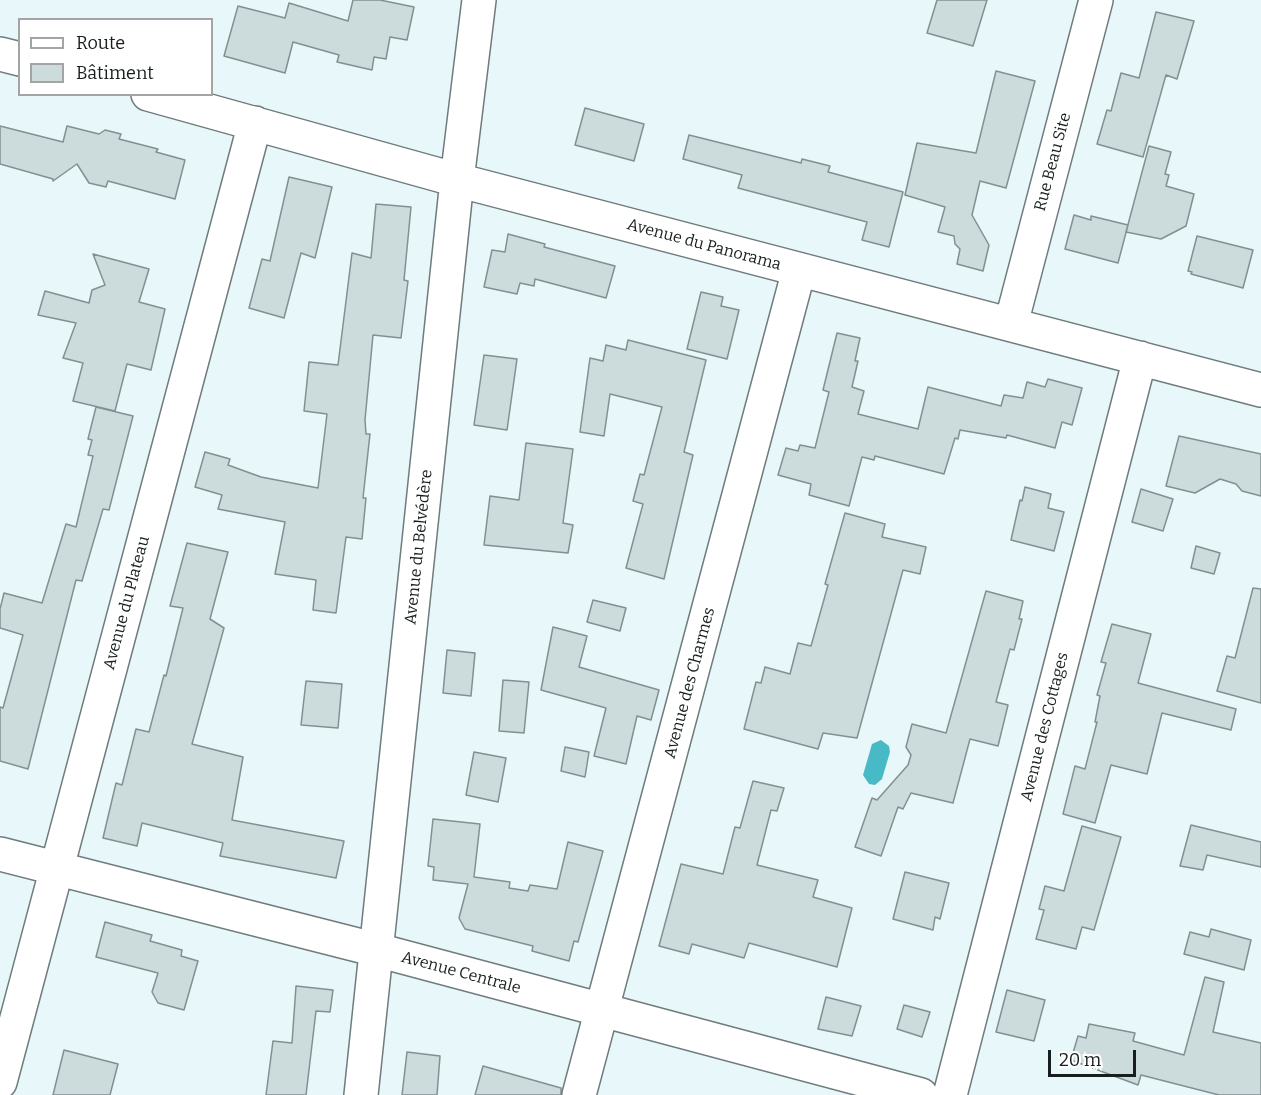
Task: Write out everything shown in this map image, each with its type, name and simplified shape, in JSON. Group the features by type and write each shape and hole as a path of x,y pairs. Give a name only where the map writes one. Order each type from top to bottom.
{"street":[{"name":"Avenue du Belvédère","path":"361,1095 478,0"},
{"name":"Rue Beau Site","path":"1011,324 1096,0"},
{"path":"0,54 18,58"},
{"name":"Avenue du Panorama","path":"155,96 457,180 1261,390"},
{"name":"Avenue du Plateau","path":"0,1082 255,123"},
{"name":"Avenue des Charmes","path":"579,1095 799,270"},
{"name":"Avenue des Cottages","path":"950,1095 1140,358"},
{"name":"Avenue Centrale","path":"0,854 377,950 921,1095"}],"water":[{"path":"881,740 889,746 890,752 882,779 875,785 869,784 863,775 872,744"}],"building":[{"path":"353,0 380,0 414,7 407,40 390,37 386,59 374,57 372,70 337,62 339,55 293,42 285,73 224,56 238,6 285,18 289,3 348,21"},
{"path":"937,0 987,0 973,46 927,33"},
{"path":"1156,12 1194,21 1177,79 1166,75 1143,157 1097,144 1107,110 1111,111 1121,73 1139,78"},
{"path":"996,71 1035,81 1006,188 980,181 972,215 989,245 983,271 957,264 960,249 955,244 954,236 938,232 945,207 905,195 917,143 976,153"},
{"path":"585,108 644,124 634,161 575,145"},
{"path":"0,126 63,142 67,126 99,134 105,130 121,134 119,139 158,149 156,152 185,160 175,199 108,181 106,187 89,183 77,164 53,181 53,179 0,164"},
{"path":"689,135 801,163 802,159 830,166 828,172 903,192 889,247 862,240 867,222 738,188 742,175 683,159"},
{"path":"1149,146 1171,152 1165,174 1169,175 1166,186 1194,194 1186,226 1161,239 1126,232"},
{"path":"289,177 332,187 315,258 301,253 284,318 249,308 262,259 270,261"},
{"path":"376,204 411,207 404,280 408,281 401,338 373,335 365,420 366,434 370,434 363,498 366,498 362,539 346,537 336,613 313,610 316,580 275,574 285,522 218,509 222,495 195,487 205,452 230,459 228,465 261,477 318,488 327,414 304,411 309,362 338,365 352,253 371,258"},
{"path":"1074,215 1091,220 1091,216 1128,225 1118,263 1065,249"},
{"path":"508,234 545,244 544,247 615,266 606,298 535,279 534,286 520,283 517,294 484,287 492,250 505,252"},
{"path":"1197,236 1253,250 1243,288 1191,274 1192,272 1188,271"},
{"path":"93,254 149,269 139,302 165,309 151,370 127,364 115,411 73,401 83,363 63,358 76,323 38,315 45,291 89,303 92,290 105,285"},
{"path":"701,292 723,297 721,306 739,310 727,359 687,349"},
{"path":"837,333 860,338 852,387 864,391 858,414 918,429 928,387 1001,406 1004,395 1023,398 1027,382 1045,387 1048,379 1082,388 1072,425 1062,422 1055,448 1007,435 1006,438 960,430 958,439 955,438 944,474 875,456 874,460 862,457 849,506 809,495 811,484 778,475 786,448 798,451 800,445 815,448 829,392 823,390"},
{"path":"628,340 706,360 684,452 693,455 664,579 626,568 643,504 633,501 640,474 644,475 662,407 610,394 604,436 580,432 590,358 603,361 606,345 626,350"},
{"path":"484,355 517,359 507,430 474,425"},
{"path":"96,407 133,416 109,510 103,509 82,581 76,580 28,769 0,761 0,707 3,708 23,635 0,628 0,609 4,593 42,603 66,524 76,527 93,456 88,455 92,440 88,439"},
{"path":"1179,436 1261,454 1261,496 1242,491 1236,484 1220,479 1195,493 1166,486"},
{"path":"526,443 573,449 563,523 573,525 568,553 484,545 490,496 519,500"},
{"path":"1025,487 1051,494 1048,508 1064,512 1054,551 1011,540"},
{"path":"1141,489 1173,499 1163,531 1132,522"},
{"path":"845,513 885,524 882,537 926,547 920,574 903,570 857,738 823,733 818,749 744,729 756,682 761,683 765,667 790,674 798,643 811,646"},
{"path":"187,543 228,552 210,619 224,628 192,744 243,757 232,820 344,841 336,878 220,856 223,843 142,823 137,846 103,838 116,783 122,785 136,729 149,732 164,675 166,676 183,608 170,606"},
{"path":"1196,546 1220,553 1214,574 1191,568"},
{"path":"1253,588 1261,589 1261,703 1217,691 1227,656 1235,658"},
{"path":"986,591 1023,601 1019,619 1022,619 1014,650 1010,649 996,702 1008,705 998,746 970,739 953,803 911,793 903,809 898,807 881,856 855,847 872,798 877,800 908,765 911,755 906,747 912,724 946,733"},
{"path":"593,600 626,608 620,631 587,622"},
{"path":"1112,624 1151,634 1138,683 1236,709 1231,730 1162,713 1147,774 1111,765 1095,823 1063,814 1075,766 1085,769 1097,722 1095,722 1100,696 1097,695 1106,663 1101,662"},
{"path":"553,627 587,636 579,667 659,690 651,720 637,716 626,764 594,756 606,708 541,690"},
{"path":"447,650 475,653 471,696 443,693"},
{"path":"503,680 529,682 524,733 499,731"},
{"path":"306,681 342,684 338,728 301,725"},
{"path":"565,747 589,752 585,777 561,771"},
{"path":"474,752 506,758 498,802 466,795"},
{"path":"753,781 784,788 777,811 771,810 757,865 818,880 813,897 852,908 837,967 749,943 744,958 692,944 689,954 659,946 681,864 723,874 735,827 740,828"},
{"path":"433,819 480,824 474,877 510,882 509,888 528,891 530,885 557,889 568,842 603,851 578,942 574,941 569,961 532,951 533,946 465,929 459,918 468,884 433,880 434,867 428,866"},
{"path":"1191,825 1261,842 1261,867 1207,855 1203,870 1180,866"},
{"path":"1082,826 1121,837 1094,930 1082,927 1076,949 1036,939 1044,910 1039,909 1045,886 1064,891"},
{"path":"905,872 949,883 940,919 935,917 933,930 893,919"},
{"path":"105,922 152,935 150,941 182,950 181,956 198,961 184,1010 158,1003 152,992 158,973 96,957"},
{"path":"1211,929 1251,940 1244,970 1184,954 1190,932 1209,937"},
{"path":"1205,977 1224,982 1213,1032 1261,1043 1261,1095 1219,1095 1141,1075 1138,1085 1071,1060 1078,1036 1086,1038 1089,1024 1135,1033 1133,1041 1184,1055"},
{"path":"296,986 333,990 330,1012 316,1011 306,1095 266,1095 273,1041 292,1043"},
{"path":"1007,990 1045,1000 1034,1041 996,1032"},
{"path":"826,997 861,1006 852,1036 818,1029"},
{"path":"904,1005 930,1012 922,1037 897,1029"},
{"path":"64,1050 118,1064 110,1095 53,1095"},
{"path":"407,1052 440,1056 437,1095 402,1095"},
{"path":"483,1066 561,1088 561,1095 475,1095"}]}
